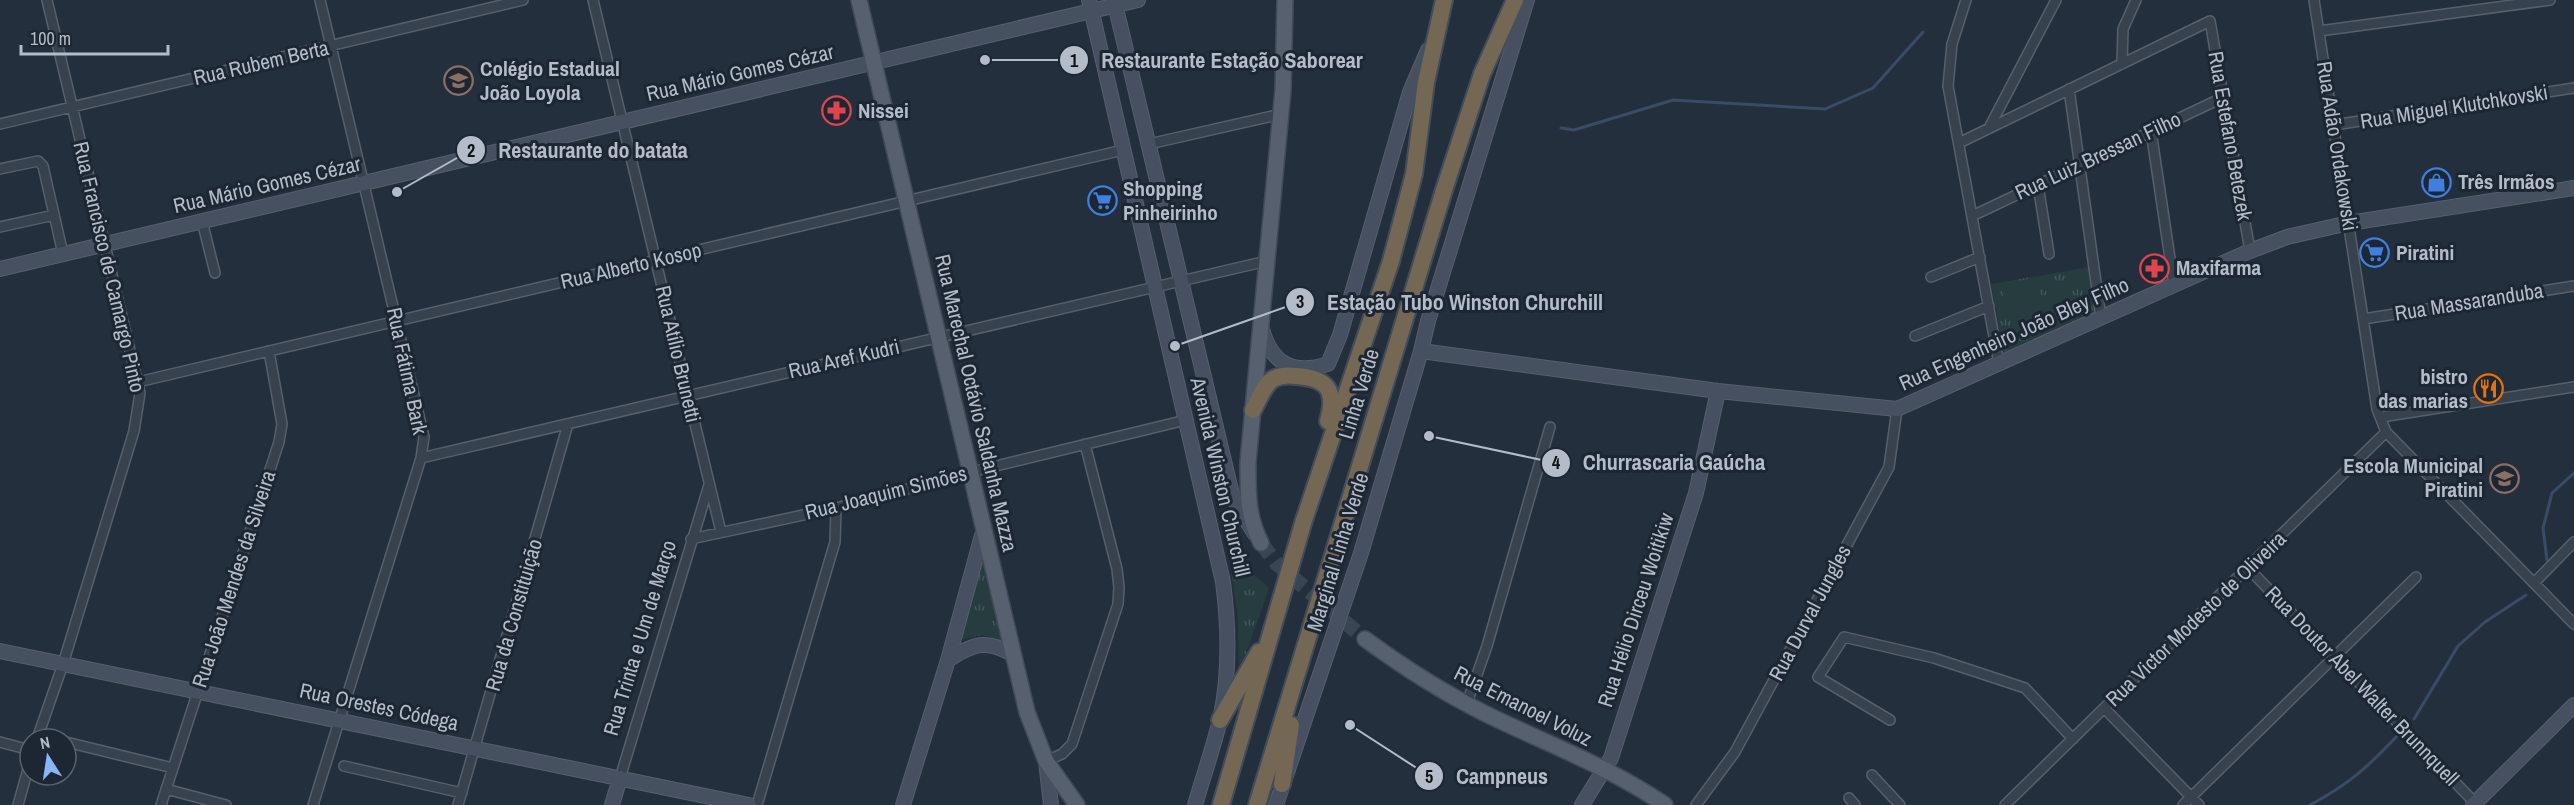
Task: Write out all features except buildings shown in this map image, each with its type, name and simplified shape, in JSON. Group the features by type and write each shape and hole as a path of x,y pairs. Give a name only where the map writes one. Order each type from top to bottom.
{"highway":[{"name":"Linha Verde","path":"1221,805 1304,520 1391,261 1414,174 1426,82 1444,0"},
{"name":"Linha Verde","path":"1257,805 1444,190 1482,74 1515,0"},
{"path":"1253,410 1265,387 1274,379 1284,375 1310,377 1324,382 1330,392 1331,410 1304,504 1304,520"},
{"path":"1220,720 1271,630"},
{"path":"1282,784 1298,676"}],"main road":[{"name":"Rua Marechal Octávio Saldanha Mazza","path":"859,0 1027,712 1046,761 1070,804"},
{"path":"1261,543 1251,519 1247,498 1281,114 1285,0"},
{"name":"Rua Emanoel Voluz","path":"1365,639 1421,677 1467,703 1641,789 1665,805"}],"street":[{"name":"Rua Francisco de Camargo Pinto","path":"41,727 134,431 139,405 138,382 47,0"},
{"name":"Rua Fátima Bark","path":"313,805 421,458 422,427 320,0"},
{"name":"Rua Rubem Berta","path":"0,124 523,0"},
{"name":"Rua Atílio Brunetti","path":"593,0 721,532"},
{"name":"Rua Mário Gomes Cézar","path":"0,269 874,63 1091,6 1138,0"},
{"name":"Marginal Linha Verde","path":"1276,805 1361,553 1428,321 1527,0"},
{"path":"1966,0 1952,44 1948,86 1999,364"},
{"path":"1989,128 2056,0"},
{"path":"1959,143 2122,64 2123,29 2136,0"},
{"name":"Rua Adão Ordakowski","path":"2314,0 2377,409 2386,432"},
{"path":"2319,31 2550,0"},
{"name":"Avenida Winston Churchill","path":"1115,3 1231,489 1244,519 1261,543"},
{"name":"Avenida Winston Churchill","path":"1091,6 1220,563 1226,606 1227,660 1220,720"},
{"name":"Rua Estefano Betezek","path":"2122,64 2210,21 2250,251"},
{"path":"1261,327 1266,345 1277,359 1293,368 1311,370 1328,364 1342,327 1410,92 1436,31"},
{"name":"Rua Miguel Klutchkovski","path":"2334,125 2574,88"},
{"path":"2069,89 2101,318"},
{"name":"Rua Luiz Bressan Filho","path":"1972,216 2224,97"},
{"path":"1149,144 1281,114"},
{"path":"2151,131 2174,285"},
{"name":"Rua Alberto Kosop","path":"138,382 1124,150"},
{"path":"0,170 38,161 42,166 63,254"},
{"path":"2038,185 2049,254"},
{"name":"Rua Engenheiro João Bley Filho","path":"1421,351 1718,391 1897,409 2250,251 2287,237 2349,223 2574,189"},
{"path":"0,227 54,215"},
{"path":"202,221 214,273"},
{"path":"1931,277 1980,257"},
{"name":"Rua Aref Kudri","path":"421,458 1267,261"},
{"name":"Rua Massaranduba","path":"2363,319 2574,286"},
{"path":"1915,336 1989,306"},
{"name":"Rua João Mendes da Silveira","path":"161,805 279,442 282,424 269,351"},
{"path":"2380,417 2574,387"},
{"name":"Rua Hélio Dirceu Woitikiw","path":"1582,805 1611,758 1696,493 1718,391"},
{"name":"Rua Durval Jungles","path":"1696,805 1735,752 1889,467 1897,409"},
{"name":"Rua Joaquim Simões","path":"691,539 836,507 1186,420"},
{"name":"Rua da Constituição","path":"458,805 568,424"},
{"path":"1467,703 1487,646 1550,427"},
{"path":"2386,432 2574,624"},
{"name":"Rua Victor Modesto de Oliveira","path":"2005,805 2386,432"},
{"path":"1050,805 1046,761 1062,754 1072,744 1118,604 1117,569 1085,444"},
{"name":"Rua Trinta e Um de Março","path":"612,805 709,483"},
{"path":"757,805 835,542 836,507"},
{"path":"903,805 948,660 984,528"},
{"path":"2534,583 2574,542"},
{"name":"Rua Doutor Abel Walter Brunnquell","path":"2248,568 2475,804"},
{"path":"2183,805 2416,577"},
{"path":"1890,720 1818,677 1844,637 1934,658 2025,688 2073,739"},
{"path":"948,660 967,648 982,644 1001,647 1014,655"},
{"name":"Rua Orestes Códega","path":"0,651 749,805"},
{"path":"2475,804 2574,705"},
{"path":"2104,708 2199,805"},
{"path":"1195,805 1220,720"},
{"path":"0,742 18,747"},
{"path":"78,745 173,768"},
{"path":"344,766 462,793"},
{"path":"1872,775 1900,805"},
{"path":"18,805 23,787"},
{"path":"166,789 226,805"}],"green space":[{"path":"2090,267 2097,315 2004,352 1991,284"},
{"path":"2036,277 2049,326 2014,335 2001,286"},
{"path":"1228,551 1269,588 1239,673 1238,617"},
{"path":"983,560 1006,641 981,635 960,640"}],"waterway":[{"path":"1561,128 1574,130 1673,100 1825,109 1873,88 1923,32"},
{"path":"2547,560 2543,528 2552,493 2574,473"},
{"path":"2414,719 2458,646 2485,622 2526,595"},
{"path":"2310,805 2357,775 2397,736"}],"tunnel":[{"path":"1261,543 1277,564 1365,639"}],"place":[{"name":"Restaurante Estação Saborear","path":"985,60"},
{"name":"Colégio Estadual João Loyola","path":"459,81"},
{"name":"Nissei","path":"837,111"},
{"name":"Três Irmãos","path":"2437,182"},
{"name":"Restaurante do batata","path":"397,192"},
{"name":"Shopping Pinheirinho","path":"1102,201"},
{"name":"Piratini","path":"2375,253"},
{"name":"Maxifarma","path":"2155,268"},
{"name":"Estação Tubo Winston Churchill","path":"1175,346"},
{"name":"bistro das marias","path":"2489,389"},
{"name":"Churrascaria Gaúcha","path":"1429,436"},
{"name":"Escola Municipal Piratini","path":"2504,478"},
{"name":"Campneus","path":"1350,725"}]}
